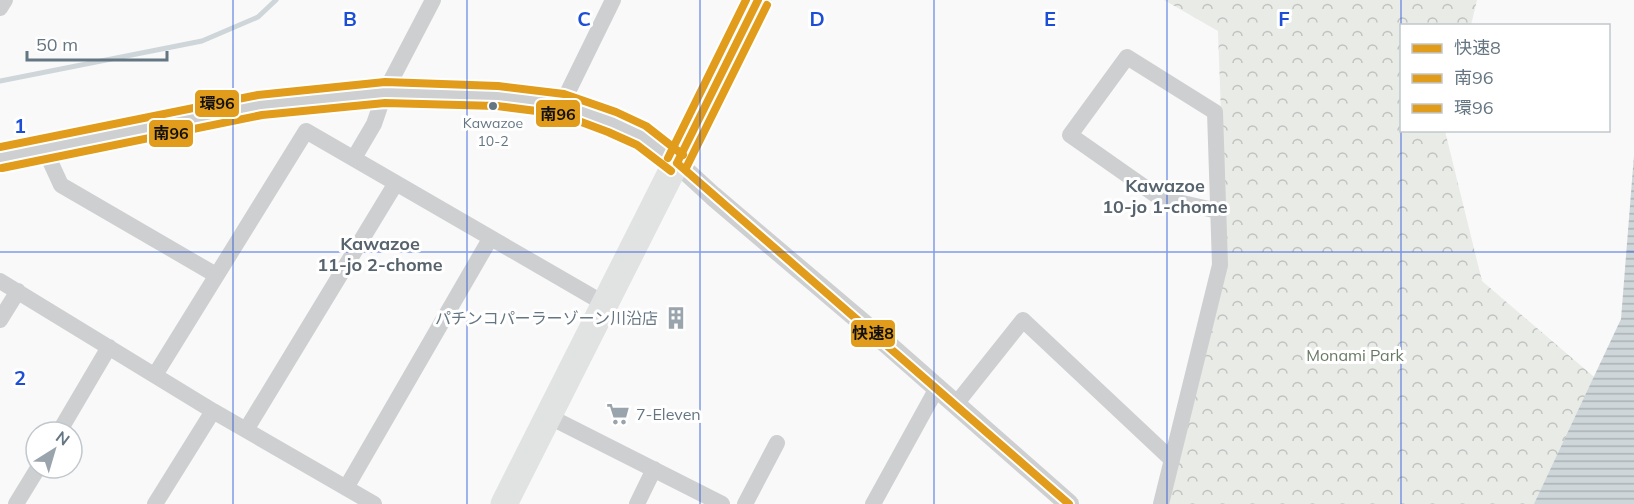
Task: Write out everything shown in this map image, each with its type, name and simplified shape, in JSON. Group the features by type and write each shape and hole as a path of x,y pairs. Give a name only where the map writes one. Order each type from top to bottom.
{"highway":[{"path":"504,504 758,0"}],"street":[{"path":"0,8 5,0"},
{"path":"354,158 374,124 385,92 433,0"},
{"path":"562,104 614,0"},
{"path":"1161,504 1220,265 1215,112 1128,57 1070,135 1160,198 1218,211"},
{"path":"0,158 260,105 385,92 498,96 562,104 612,122 642,136 677,163 1069,504"},
{"path":"155,375 306,131 605,304"},
{"path":"45,150 61,184 216,275"},
{"path":"246,430 396,183"},
{"path":"346,488 490,239"},
{"path":"0,280 213,411 374,504"},
{"path":"0,321 18,291"},
{"path":"956,404 1023,320 1172,460"},
{"path":"66,420 109,347"},
{"path":"873,504 937,388"},
{"path":"155,504 213,411"},
{"path":"548,416 722,504"},
{"path":"745,504 777,443"},
{"path":"637,504 654,469"},
{"path":"16,504 31,480"}],"green space":[{"name":"Monami Park","path":"1164,0 1477,0 1471,24 1400,24 1400,132 1445,132 1482,281 1634,411 1634,504 1166,504 1206,346 1222,142 1218,31"}],"shaded area":[{"path":"1634,155 1634,504 1534,504 1621,319"}],"waterway":[{"path":"0,81 202,41 258,17 276,0"}],"transit line":[{"name":"環96","path":"668,158 746,0"},
{"name":"快速8","path":"677,163 758,0"},
{"name":"南96","path":"686,168 767,5"},
{"name":"環96","path":"0,147 258,95 385,82 498,86 564,94 616,112 646,126 683,155"},
{"name":"南96","path":"2,168 262,115 385,103 497,106 560,114 637,145 671,171"},
{"name":"快速8","path":"677,163 1069,504"}],"place":[{"name":"Kawazoe 10-2","path":"493,106"},
{"name":"パチンコパーラーゾーン川沿店","path":"676,318"},
{"name":"7-Eleven","path":"618,414"}],"district":[{"name":"Kawazoe 10-jo 1-chome","path":"1165,195"},
{"name":"Kawazoe 11-jo 2-chome","path":"380,253"}]}
